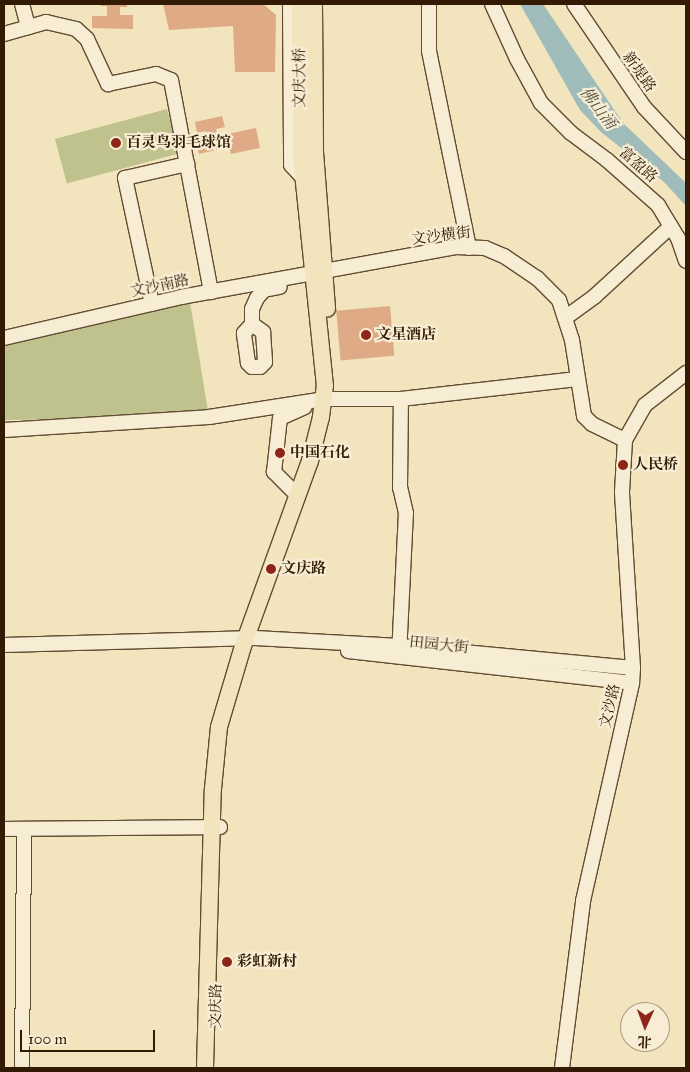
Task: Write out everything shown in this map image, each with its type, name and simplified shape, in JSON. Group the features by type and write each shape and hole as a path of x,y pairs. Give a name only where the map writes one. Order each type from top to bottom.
{"main road":[{"name":"文庆大桥","path":"300,4 308,152"},
{"name":"文庆大桥","path":"308,152 314,4"},
{"name":"文庆路","path":"308,152 303,178 318,272"},
{"name":"文庆路","path":"251,641 325,447 329,399 308,152"},
{"name":"文庆路","path":"205,1068 216,827 229,726 251,641 329,399"},
{"name":"文庆路","path":"214,1068 216,827"}],"street":[{"path":"22,4 28,27"},
{"path":"290,4 291,165 303,178"},
{"path":"429,4 429,51 469,248"},
{"name":"富盈路","path":"492,4 517,59 541,102 572,133 607,160 658,205 678,238 686,261"},
{"name":"新堤路","path":"574,4 644,108 686,152"},
{"path":"4,34 46,22 76,29 87,39 108,84 156,74 171,80 211,292"},
{"path":"152,304 125,178 187,164"},
{"path":"565,318 595,296 671,226"},
{"name":"文沙横街","path":"318,272 455,247 486,248 498,253 537,278 558,300 572,340 584,416 592,424 625,440"},
{"path":"252,324 252,309 264,290 294,284 318,272"},
{"name":"文沙南路","path":"4,338 152,304 318,272"},
{"name":"文沙路","path":"562,1068 583,901 634,668 622,492 625,440 645,405 686,373"},
{"path":"4,430 209,417 329,399 401,399 577,379"},
{"path":"297,495 274,472 280,418 329,399"},
{"path":"400,652 406,513 400,488 401,399"},
{"name":"田园大街","path":"4,645 251,641 634,668"},
{"name":"田园大街","path":"400,652 632,683"},
{"path":"4,829 216,827"},
{"path":"22,1068 24,829"}],"green space":[{"name":"百灵鸟羽毛球馆","path":"167,109 179,153 67,183 55,139"},
{"path":"189,296 209,417 4,420 4,338"}],"water":[{"name":"佛山涌","path":"520,4 543,4 623,123 686,183 686,206 664,182 601,132 580,110"}],"building":[{"path":"101,4 127,4 127,7 120,7 120,15 133,15 133,29 92,28 92,16 107,16 107,6 101,6"},
{"path":"163,4 263,4 276,15 275,72 235,72 233,26 169,30"},
{"path":"222,116 225,127 216,129 218,136 256,128 260,148 231,154 229,147 199,154 196,140 207,138 205,131 197,133 195,122"},
{"name":"文星酒店","path":"390,306 394,356 341,361 336,311"}],"place":[{"name":"百灵鸟羽毛球馆","path":"116,143"},
{"name":"文星酒店","path":"366,335"},
{"name":"中国石化","path":"280,453"},
{"name":"人民桥","path":"623,465"},
{"name":"文庆路","path":"271,569"},
{"name":"彩虹新村","path":"227,962"}]}
